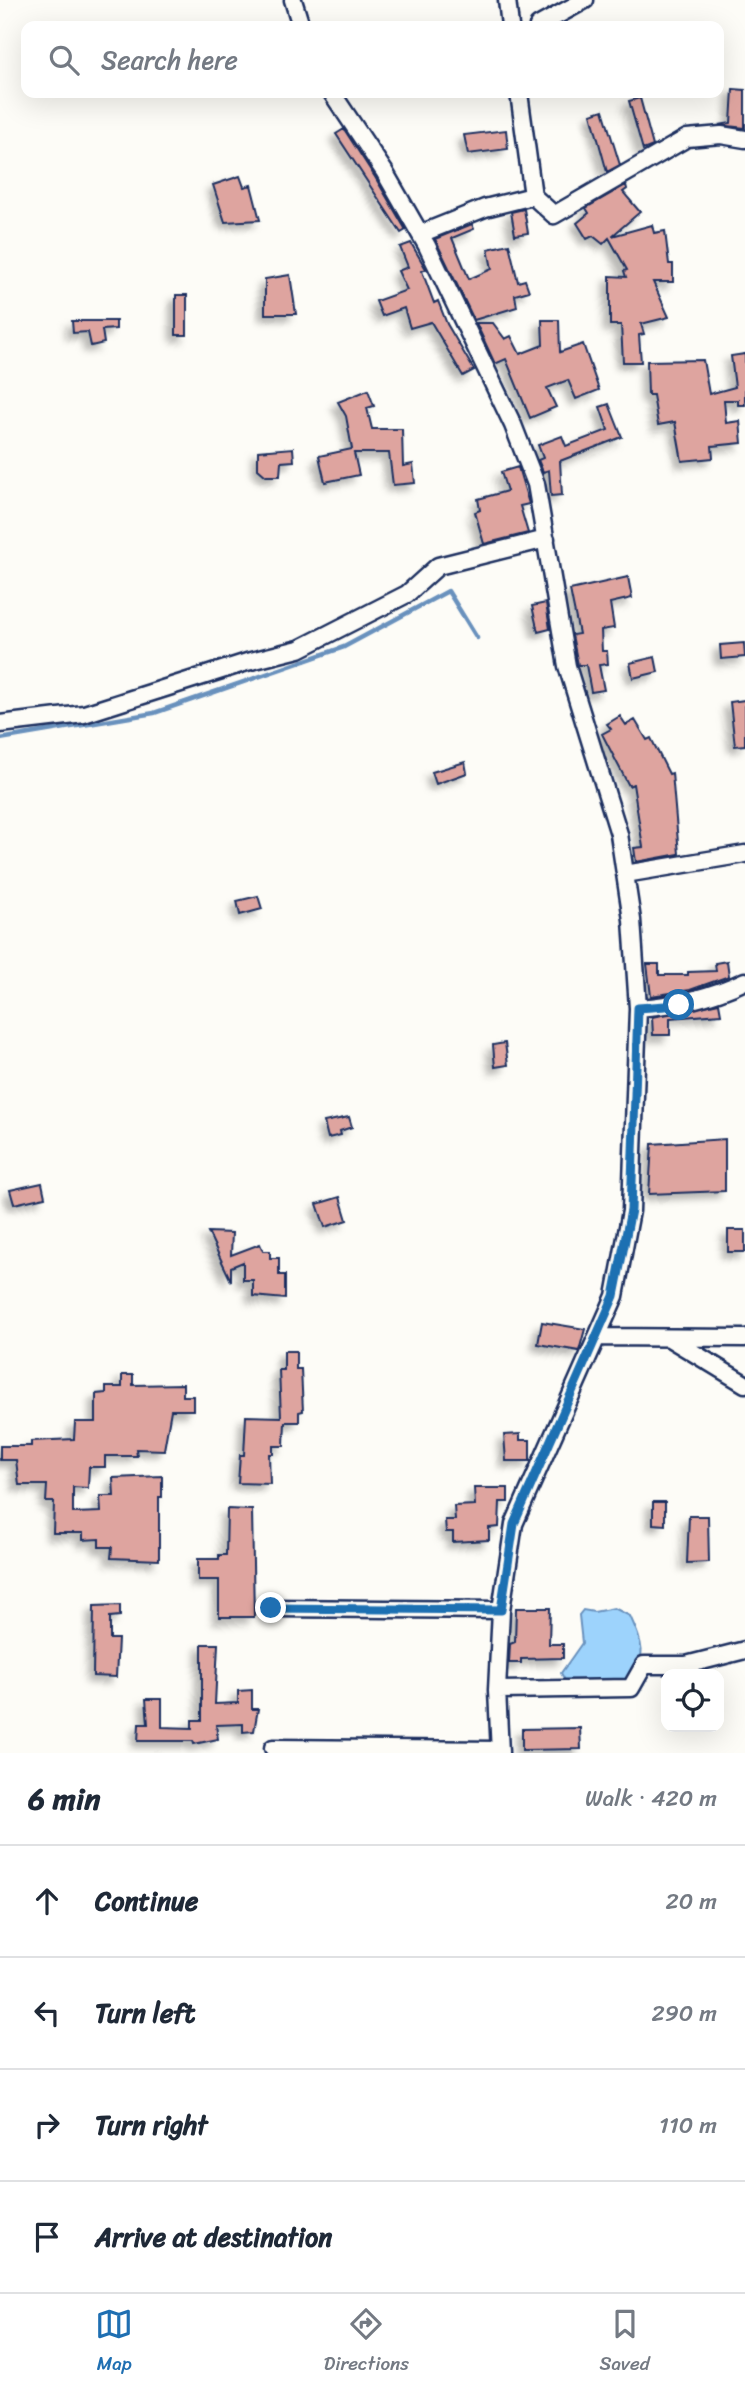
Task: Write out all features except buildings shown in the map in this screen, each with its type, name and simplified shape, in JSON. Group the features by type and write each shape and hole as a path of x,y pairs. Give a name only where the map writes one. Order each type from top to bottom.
{"street":[{"path":"293,0 299,21"},
{"path":"507,0 509,21"},
{"path":"547,21 585,0"},
{"path":"274,1748 500,1751 497,1690 501,1610 514,1524 614,1296 631,1210 638,1008 625,874 619,834 567,666 536,484 513,425 420,234 384,171 335,98"},
{"path":"520,98 533,196 554,215 687,138 721,135 745,139"},
{"path":"420,234 485,208 533,196"},
{"path":"0,724 84,714 247,662 299,649 407,594 438,566 545,540"},
{"path":"625,874 745,854"},
{"path":"638,1008 679,1005 717,995 745,981"},
{"path":"598,1337 745,1338"},
{"path":"668,1337 745,1384"},
{"path":"271,1608 501,1610"},
{"path":"497,1690 631,1688 645,1665 686,1665 745,1650"}],"water":[{"path":"614,1608 630,1616 638,1634 642,1650 635,1672 629,1681 567,1684 561,1673 582,1643 579,1615 583,1610 594,1612"}],"waterway":[{"path":"0,739 154,713 344,647 448,591 477,638"}],"route":[{"path":"271,1608 501,1610 514,1524 558,1422 588,1362 614,1296 631,1210 638,1008 679,1005"}]}
